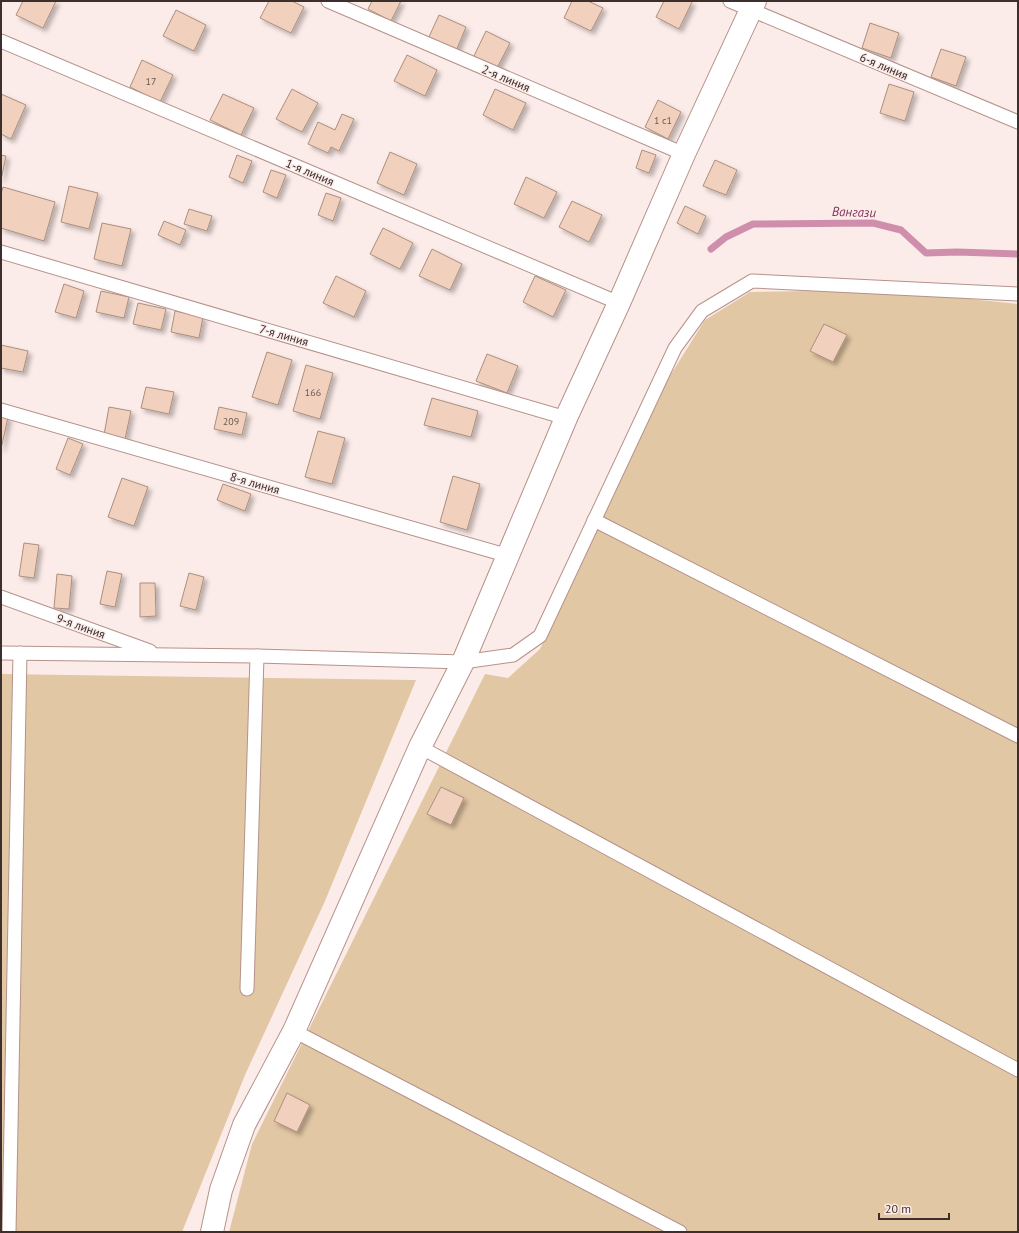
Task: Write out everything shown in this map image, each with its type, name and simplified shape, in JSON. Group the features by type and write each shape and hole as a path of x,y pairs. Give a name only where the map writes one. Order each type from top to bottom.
{"street":[{"path":"212,1232 221,1190 244,1125 294,1030 420,747 463,662 566,418 619,303 684,154 753,5"}],"lane":[{"name":"2-я линия","path":"328,1 684,154"},
{"name":"6-я линия","path":"730,1 753,5 1018,122"},
{"name":"1-я линия","path":"1,41 619,303"},
{"name":"7-я линия","path":"1,252 566,418"},
{"path":"1,653 257,656 463,662 513,655 540,636 675,348 702,311 752,281 1018,294"},
{"name":"8-я линия","path":"1,410 509,556"},
{"path":"594,520 1018,736"},
{"name":"9-я линия","path":"1,597 160,655"},
{"path":"9,1232 20,653"},
{"path":"247,989 257,656"},
{"path":"420,747 1018,1070"},
{"path":"294,1030 680,1232"}],"shaded area":[{"path":"887,290 1018,304 1018,1232 229,1232 252,1144 485,674 508,678 540,649 668,379 705,320 750,292"},
{"path":"1,674 416,680 325,901 245,1075 182,1232 1,1232"}],"building":[{"path":"23,1 56,1 43,28 16,15"},
{"path":"269,1 292,1 304,7 291,33 260,18"},
{"path":"372,1 401,1 391,21 368,9"},
{"path":"572,1 588,1 603,8 591,31 564,18"},
{"path":"664,1 692,2 679,29 656,17"},
{"path":"176,10 206,25 194,51 163,36"},
{"path":"439,15 466,27 456,51 428,39"},
{"path":"870,23 899,33 891,58 862,48"},
{"path":"486,31 510,43 496,70 473,58"},
{"path":"941,49 966,57 956,86 931,77"},
{"path":"407,55 437,70 425,96 394,81"},
{"path":"142,60 173,75 160,102 130,87"},
{"path":"889,84 914,92 905,121 880,113"},
{"path":"292,89 318,103 302,132 276,119"},
{"path":"495,89 526,103 513,130 483,115"},
{"path":"1,94 26,105 11,139 1,134"},
{"path":"223,94 254,108 241,135 210,120"},
{"path":"658,100 681,112 668,139 645,127"},
{"path":"342,114 354,119 339,151 331,147 328,153 308,144 318,122 335,130"},
{"path":"642,150 656,155 649,173 636,168"},
{"path":"390,152 417,164 404,195 377,183"},
{"path":"1,155 6,156 1,180"},
{"path":"237,155 252,161 243,183 229,177"},
{"path":"715,160 737,170 726,195 703,186"},
{"path":"271,170 286,175 277,198 263,192"},
{"path":"526,177 557,192 544,218 514,204"},
{"path":"69,186 98,193 89,229 61,222"},
{"path":"3,187 55,202 44,241 1,228 1,194"},
{"path":"326,193 341,198 333,221 318,215"},
{"path":"572,201 602,215 589,242 559,227"},
{"path":"685,206 706,216 698,234 677,223"},
{"path":"189,209 212,216 207,231 184,224"},
{"path":"164,221 186,230 180,245 158,235"},
{"path":"102,223 131,229 122,266 94,259"},
{"path":"383,228 413,243 400,269 370,254"},
{"path":"432,249 462,264 450,290 419,276"},
{"path":"336,276 366,291 354,317 323,303"},
{"path":"535,276 566,290 553,317 523,302"},
{"path":"64,284 84,291 76,318 55,312"},
{"path":"101,291 129,297 124,318 96,312"},
{"path":"138,303 166,309 161,330 133,324"},
{"path":"175,311 203,317 199,338 171,332"},
{"path":"824,324 847,335 833,362 810,351"},
{"path":"1,345 28,351 23,372 1,368"},
{"path":"267,352 292,360 278,405 252,397"},
{"path":"487,354 518,366 507,393 476,381"},
{"path":"306,365 333,373 320,419 293,411"},
{"path":"146,387 174,392 169,414 141,408"},
{"path":"432,398 478,411 471,437 424,425"},
{"path":"109,407 131,411 125,439 104,435"},
{"path":"219,407 247,413 242,435 214,429"},
{"path":"1,415 8,417 1,449"},
{"path":"318,431 345,438 332,484 305,477"},
{"path":"68,438 83,444 70,475 56,469"},
{"path":"453,476 480,484 467,530 440,522"},
{"path":"122,478 148,487 134,526 108,517"},
{"path":"223,484 251,494 245,511 217,500"},
{"path":"24,543 39,545 34,578 19,576"},
{"path":"107,571 122,574 115,607 100,604"},
{"path":"189,573 204,577 196,610 180,606"},
{"path":"57,574 72,576 69,609 54,608"},
{"path":"140,583 155,583 156,616 140,617"},
{"path":"441,787 464,798 451,825 427,814"},
{"path":"287,1093 310,1105 297,1132 274,1121"}],"waterway":[{"name":"Вангази","path":"711,249 726,237 753,224 873,223 901,230 926,253 957,252 1018,254"}]}
